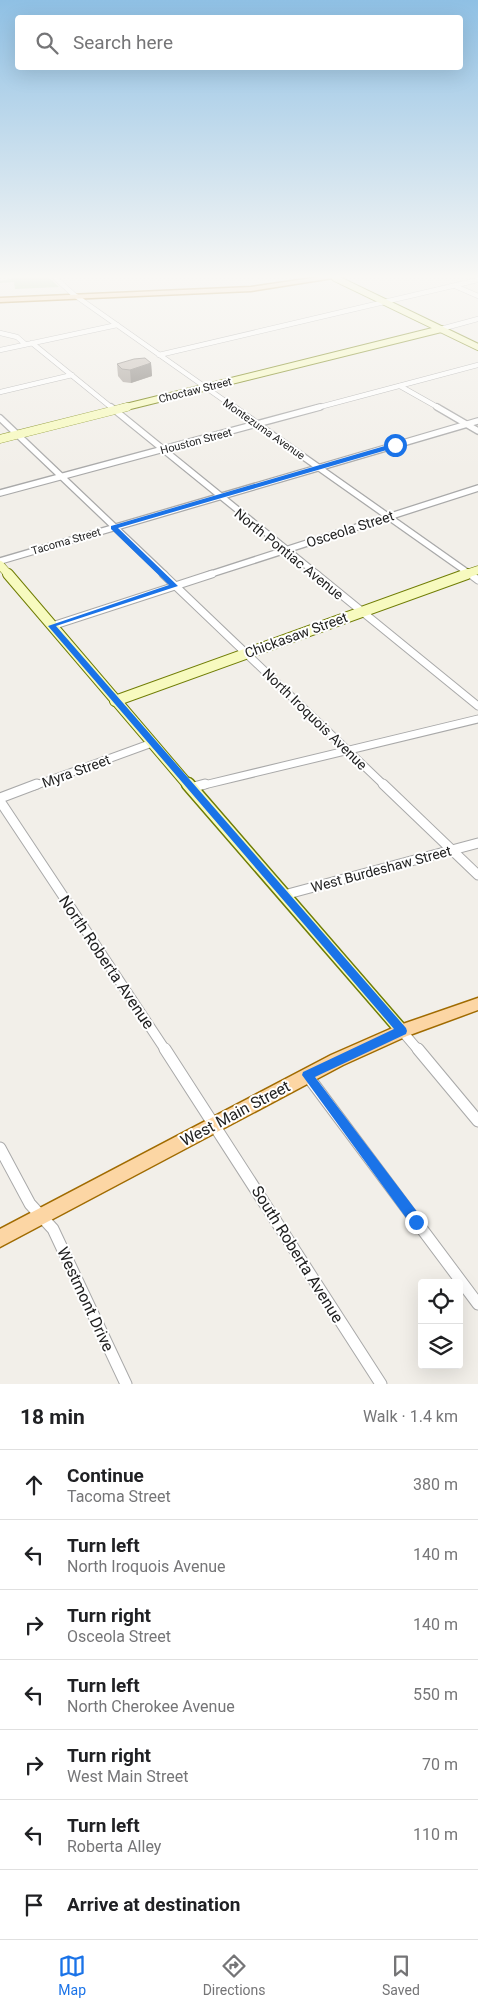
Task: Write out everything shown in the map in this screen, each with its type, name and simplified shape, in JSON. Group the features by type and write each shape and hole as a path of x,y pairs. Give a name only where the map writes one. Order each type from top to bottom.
{"main road":[{"name":"West Main Street","path":"0,1238 307,1075 402,1031 478,1004"}],"street":[{"name":"North Pontiac Avenue","path":"22,340 72,376 478,706"},
{"path":"0,350 46,340"},
{"name":"Montezuma Avenue","path":"137,340 388,517 473,572 478,580"},
{"path":"159,355 227,340"},
{"name":"Choctaw Street","path":"0,439 399,340"},
{"path":"463,340 478,347"},
{"name":"Houston Street","path":"0,493 478,365"},
{"path":"0,392 72,376"},
{"path":"400,386 478,431"},
{"name":"North Iroquois Avenue","path":"0,418 478,875"},
{"name":"Tacoma Street","path":"0,560 478,421"},
{"name":"Osceola Street","path":"52,626 478,488"},
{"path":"0,565 478,1121"},
{"name":"Chickasaw Street","path":"115,701 473,572"},
{"path":"190,788 478,719"},
{"name":"Myra Street","path":"0,799 152,743"},
{"name":"North Roberta Avenue","path":"0,799 215,1124"},
{"name":"West Burdeshaw Street","path":"284,895 478,843"},
{"path":"307,1075 478,1304"},
{"name":"South Roberta Avenue","path":"215,1124 381,1384"},
{"name":"Westmont Drive","path":"0,1148 30,1204 53,1229 126,1384"}],"building":[{"path":"145,358 151,363 130,370 122,369 117,364 134,359"}],"route":[{"path":"395,445 114,528 174,586 52,626 190,788 402,1031 307,1075 416,1222"}]}
